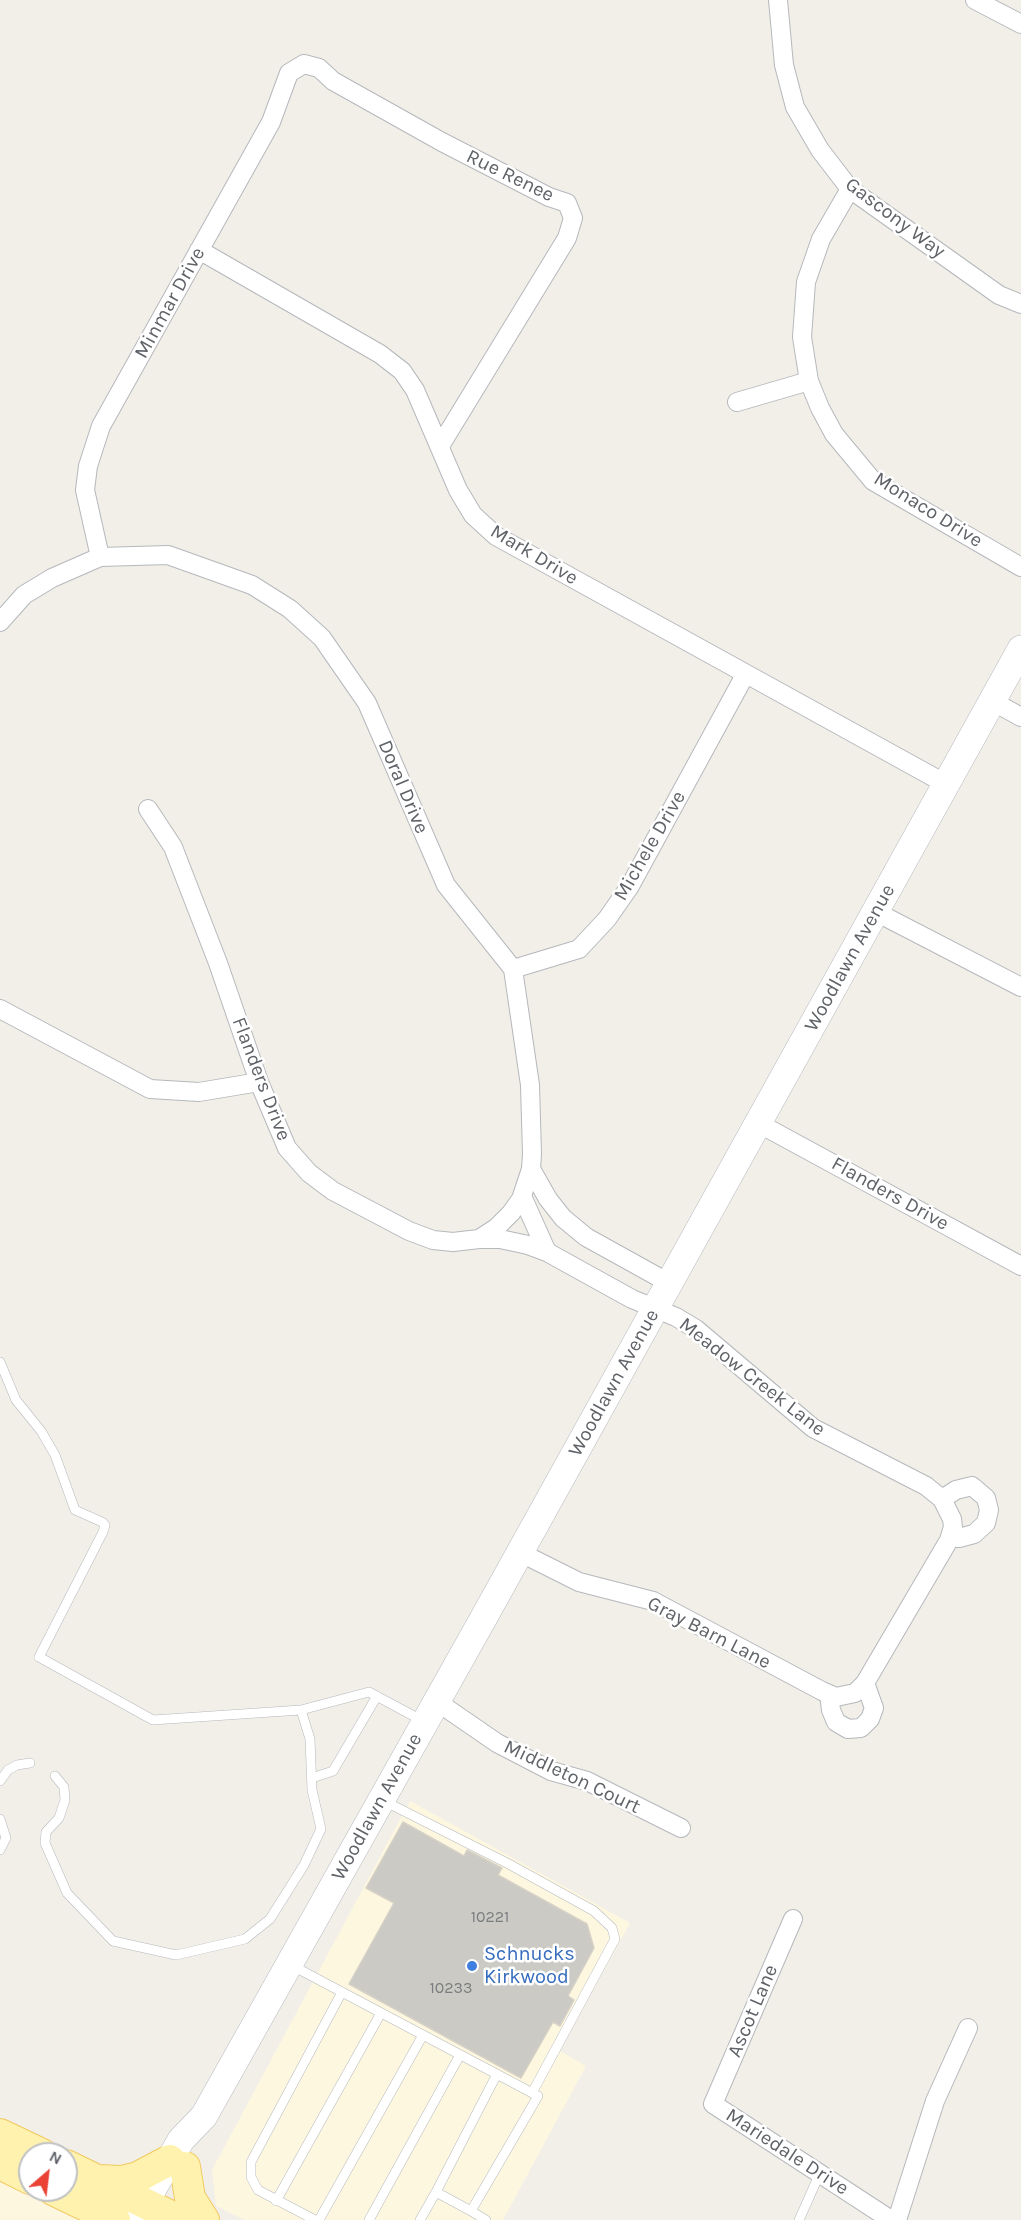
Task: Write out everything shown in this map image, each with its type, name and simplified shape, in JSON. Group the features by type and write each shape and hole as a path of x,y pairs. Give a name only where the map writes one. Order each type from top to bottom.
{"main road":[{"path":"0,2134 18,2143"},
{"path":"0,2164 18,2173"},
{"path":"91,2201 121,2181 177,2164 190,2198 204,2220"},
{"path":"78,2182 91,2201 115,2220"},
{"path":"91,2201 155,2215"}],"street":[{"name":"Gascony Way","path":"778,0 784,65 795,107 820,150 850,189 999,295 1021,304"},
{"path":"975,0 1021,24"},
{"name":"Minmar Drive","path":"100,557 85,490 88,466 101,426 271,122 289,74 304,64"},
{"name":"Rue Renee","path":"304,64 319,68 333,81 442,142 549,197 567,203 573,218 567,238 440,446"},
{"name":"Monaco Drive","path":"850,189 821,239 806,282 802,337 809,381 834,434 873,481 1021,567"},
{"name":"Mark Drive","path":"199,250 380,354 402,371 415,390 458,490 473,515 496,536 946,784"},
{"path":"737,402 809,381"},
{"name":"Doral Drive","path":"100,557 168,555 252,585 290,609 322,638 367,703 446,885 513,969"},
{"path":"0,622 24,595 52,578 100,557"},
{"name":"Woodlawn Avenue","path":"155,2215 177,2164 181,2140 204,2116 1021,649"},
{"name":"Michele Drive","path":"513,969 579,949 607,919 630,886 745,675"},
{"path":"992,701 1021,717"},
{"name":"Flanders Drive","path":"148,809 173,847 218,963 259,1082 287,1148 309,1173 333,1191 409,1231 433,1240 453,1242 479,1239 528,1245 547,1252 632,1299 655,1308"},
{"path":"876,912 1021,987"},
{"path":"479,1239 496,1228 511,1213 522,1196 531,1169 530,1085 513,969"},
{"path":"0,1009 150,1089 199,1092 259,1082"},
{"name":"Flanders Drive","path":"758,1123 1021,1266"},
{"path":"531,1169 548,1199 563,1218 586,1237 669,1283"},
{"path":"522,1196 547,1252"},
{"name":"Meadow Creek Lane","path":"655,1308 696,1329 813,1428 926,1486 942,1499"},
{"path":"829,1694 836,1697 855,1692 865,1683 950,1537 953,1527 952,1519 942,1499 956,1490 972,1486 986,1498 989,1509 986,1522 974,1534 959,1538 950,1537"},
{"name":"Gray Barn Lane","path":"519,1552 579,1582 653,1601 829,1694"},
{"path":"829,1694 831,1710 836,1722 848,1729 861,1728 870,1719 874,1708 865,1683"},
{"name":"Middleton Court","path":"431,1711 465,1723 551,1771 587,1781 681,1828"},
{"name":"Ascot Lane","path":"713,2104 793,1919"},
{"path":"897,2220 935,2101 968,2028"},
{"name":"Mariedale Drive","path":"713,2104 891,2220"}],"lane":[{"path":"0,1362 16,1400 41,1431 55,1455 75,1510 102,1522 105,1526 104,1532 39,1657 153,1720 301,1710 369,1692 431,1711"},
{"path":"312,1778 333,1771 377,1696"},
{"path":"55,1776 64,1787 65,1800 59,1818 46,1832 45,1843 67,1893 113,1941 176,1955 245,1939 270,1919 304,1864 321,1829 312,1790 310,1739 301,1710"},
{"path":"0,1781 8,1770 17,1765 30,1763"},
{"path":"381,1800 507,1863 594,1911 612,1928 615,1939 532,2093"},
{"path":"0,1820 6,1838 0,1850"},
{"path":"289,1964 538,2096 471,2211"},
{"path":"342,1992 251,2162 251,2177 258,2190 276,2201 317,2220 423,2035"},
{"path":"276,2201 381,2013"},
{"path":"369,2220 460,2055"},
{"path":"420,2220 497,2074"},
{"path":"800,2220 820,2174"},
{"path":"436,2192 486,2220"}],"shaded area":[{"path":"410,1801 630,1923 560,2051 586,2066 503,2220 245,2220 216,2206 212,2170"},
{"path":"0,2174 18,2183 18,2202 57,2202 69,2208 83,2220 0,2220"}],"building":[{"name":"Schnucks Kirkwood","path":"403,1822 464,1856 467,1850 502,1868 498,1875 587,1924 594,1948 568,1996 574,2000 560,2026 553,2022 521,2078 349,1984 394,1903 366,1888"}],"place":[{"name":"Schnucks Kirkwood","path":"472,1966"}]}
